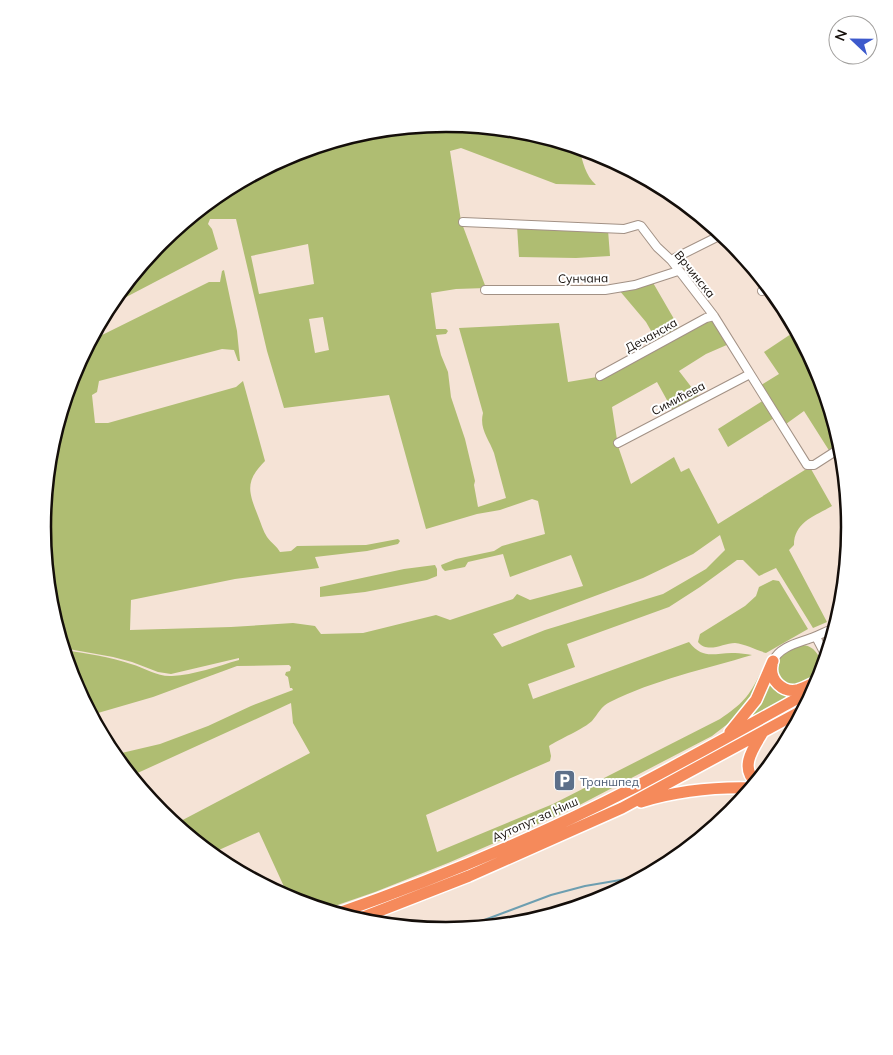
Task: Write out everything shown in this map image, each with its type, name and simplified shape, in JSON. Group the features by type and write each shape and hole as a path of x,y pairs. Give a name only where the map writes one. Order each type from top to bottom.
{"highway":[{"path":"773,661 771,670 774,680 779,686 796,690 809,684"},
{"path":"725,738 756,700 773,661"},
{"name":"Аутопут за Ниш","path":"347,910 436,877 542,831 633,788 805,694"},
{"name":"Аутопут за Ниш","path":"369,915 469,876 622,808 794,715"},
{"path":"752,778 750,775 748,762 750,754 764,731"},
{"path":"622,808 695,790 744,788"}],"street":[{"name":"Врчинска","path":"463,222 624,230 638,225 641,226 657,247 671,260 714,316 807,466 814,465 834,452"},
{"path":"671,260 715,238"},
{"name":"Сунчана","path":"485,290 605,290 635,285 678,271"},
{"name":"Дечанска","path":"600,376 706,318 714,316"},
{"name":"Симићева","path":"618,443 750,374"},
{"path":"773,661 776,655 785,648 816,637 828,630"},
{"path":"816,637 823,649"}],"green space":[{"path":"446,132 472,133 524,140 581,156 587,173 596,185 556,184 461,148 450,151 461,221 486,288 456,289 431,293 436,329 446,329 448,331 446,334 436,335 448,372 451,397 465,439 475,481 478,507 506,498 494,453 483,429 483,413 459,328 559,323 568,382 597,377 714,318 729,344 706,354 679,371 699,397 673,411 657,382 612,407 618,446 631,484 674,457 681,472 689,468 718,524 808,468 811,469 832,506 802,525 795,537 794,545 789,550 827,622 813,628 776,568 759,576 743,560 737,560 669,607 567,644 575,667 528,684 533,699 689,642 694,648 705,654 737,653 752,655 662,681 610,702 602,708 589,724 549,746 550,761 426,815 437,852 553,804 720,719 744,699 753,688 761,672 763,673 757,689 738,716 712,736 568,811 448,863 375,892 334,906 285,888 259,832 219,850 181,821 310,753 293,723 291,703 137,773 122,753 160,744 293,690 290,688 288,677 285,675 286,672 290,671 291,667 289,665 237,666 153,697 98,713 81,679 71,651 115,659 167,676 197,672 239,660 239,658 171,674 158,672 113,657 70,649 59,605 55,579 51,528 52,502 59,450 72,400 81,376 101,335 209,282 220,282 222,271 224,270 237,331 240,361 238,361 234,350 222,349 99,381 97,392 92,395 95,423 108,423 236,387 243,381 265,461 251,481 252,500 264,532 280,552 291,551 297,546 366,545 398,539 400,541 398,544 367,551 315,557 319,568 235,579 131,600 130,630 293,623 315,626 321,634 363,633 436,615 450,620 513,599 517,594 530,600 583,586 571,555 510,577 503,554 468,562 465,567 445,571 441,565 456,559 494,551 502,546 545,534 538,501 532,499 500,510 477,514 426,529 389,395 284,408 267,351 236,219 210,219 208,224 212,229 218,249 126,297 149,267 167,248 206,214 249,185 295,162 319,153 369,140 421,133","holes":["308,244 314,284 259,294 251,256","323,317 329,350 315,353 309,319","720,535 725,550 706,569 663,594 545,630 502,647 493,634 643,578 693,554"]},
{"path":"517,226 608,230 610,256 576,258 519,257"},
{"path":"652,281 681,331 658,343 646,322 619,290"},
{"path":"791,334 812,376 821,400 834,449 830,452 804,411 786,424 761,385 779,374 764,352"},
{"path":"764,400 774,418 728,447 718,429"},
{"path":"435,565 437,576 427,580 365,592 320,597 320,587 404,569"},
{"path":"773,580 779,581 808,629 766,653 735,643 711,648 698,642 700,634 745,606 756,596 759,587"},
{"path":"806,645 818,655 820,658 812,678 798,685 792,685 776,673 780,657 790,650"},
{"path":"769,674 777,689 782,693 792,696 749,720 748,718"}],"waterway":[{"path":"482,921 551,895 585,886 627,879"}],"place":[{"name":"Траншпед","path":"564,781"}]}
